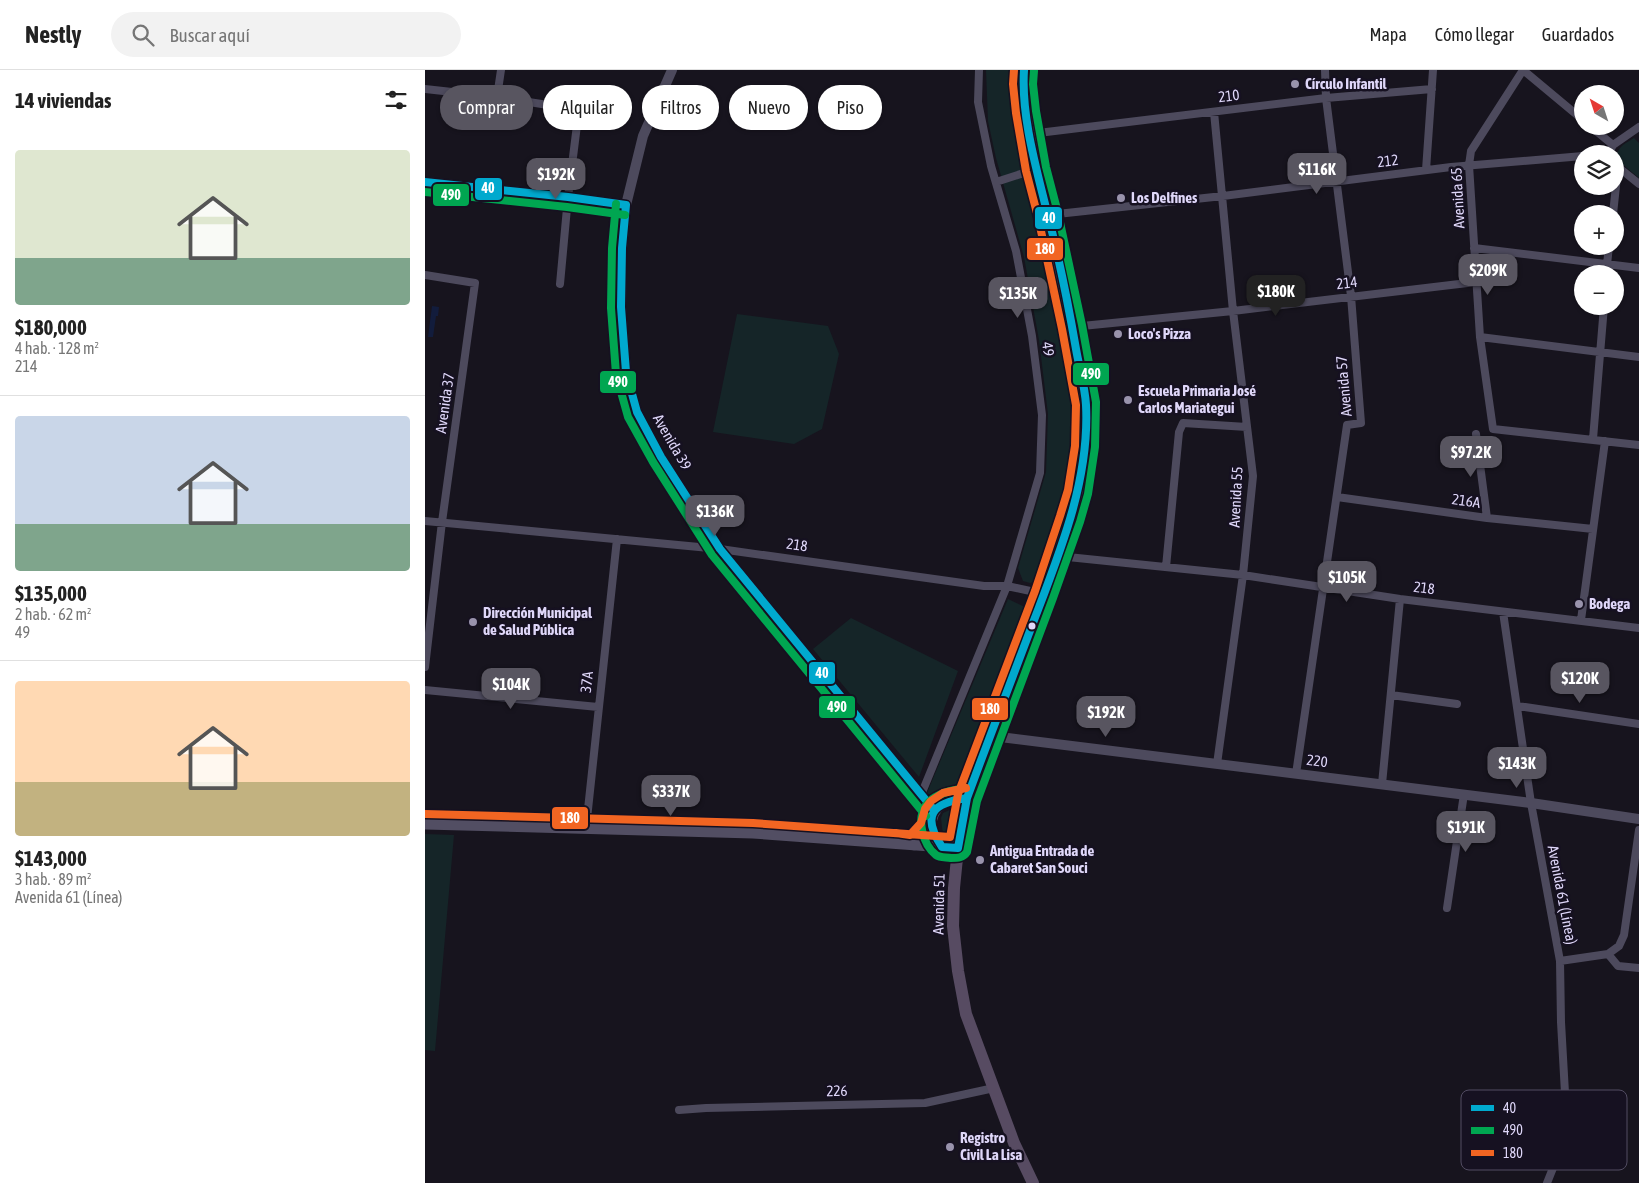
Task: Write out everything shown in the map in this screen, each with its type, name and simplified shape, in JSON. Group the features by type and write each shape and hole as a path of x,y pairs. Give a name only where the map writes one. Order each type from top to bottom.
{"main road":[{"name":"Avenida 51","path":"1024,70 1025,104 1036,169 1072,327 1086,404 1085,447 1078,492 1058,556 992,736 967,798 958,848 953,926 957,971 967,1014 1014,1143 1033,1183"},
{"path":"943,847 933,836 931,819 934,810 951,800 967,798"},
{"path":"425,824 753,833 958,848"},
{"path":"914,846 931,827"}],"street":[{"path":"499,85 501,70"},
{"name":"Avenida 39","path":"672,70 643,136 626,205 622,248 621,308 626,372 637,412 661,456 720,548 934,810"},
{"name":"49","path":"921,795 1007,586 1040,473 1042,415 1032,336 1016,251 991,166 978,102 979,70"},
{"name":"Avenida 57","path":"1296,774 1347,425 1361,423 1351,296 1326,98 1325,70"},
{"path":"1426,170 1433,70"},
{"path":"1523,70 1574,112"},
{"name":"Avenida 65","path":"1523,70 1471,152 1469,165 1480,336 1493,429 1593,439"},
{"path":"425,89 440,91"},
{"name":"210","path":"1030,134 1326,98 1432,89"},
{"path":"533,103 573,112 578,118 560,284"},
{"name":"Avenida 55","path":"1214,112 1233,311 1253,476 1243,575 1217,764"},
{"path":"1601,135 1613,145 1637,131"},
{"name":"212","path":"1048,215 1223,196 1469,165 1574,157"},
{"path":"996,182 1036,169"},
{"path":"1624,171 1639,184"},
{"path":"425,182 626,205"},
{"path":"1474,248 1639,268"},
{"path":"1607,264 1608,255"},
{"name":"Avenida 37","path":"425,275 475,283 442,522 425,667"},
{"name":"214","path":"1072,327 1233,311 1476,282"},
{"path":"1603,315 1593,439 1639,446"},
{"path":"1480,336 1639,357"},
{"path":"1166,567 1179,432 1183,423 1247,427"},
{"path":"1476,434 1487,518"},
{"path":"1581,620 1605,441"},
{"name":"216A","path":"1337,497 1487,518 1593,529"},
{"name":"218","path":"425,521 720,548 984,586 1007,586 1044,594"},
{"name":"37A","path":"586,828 617,539"},
{"name":"218","path":"1058,556 1243,575 1400,599 1639,628"},
{"path":"1382,784 1400,599"},
{"name":"Avenida 61 (Línea)","path":"1503,612 1531,803 1560,961 1565,1090"},
{"path":"425,690 598,707"},
{"path":"1391,695 1457,704"},
{"path":"1518,706 1639,724"},
{"name":"220","path":"992,736 1464,794 1639,819"},
{"path":"1447,908 1464,794"},
{"path":"1560,961 1608,954 1619,946 1624,935 1639,830"},
{"path":"1608,954 1618,966 1639,968"},
{"name":"226","path":"679,1110 925,1103 994,1088"},
{"name":"Avenida 61 (Línea)","path":"1547,1183 1552,1170"}],"shaded area":[{"path":"986,70 1017,70 1015,90 1017,127 1063,327 1078,427 1074,482 1042,579 1030,583 1023,581 1018,568 1046,472 1048,414 1039,340 1024,257 996,158 988,121"},
{"path":"1634,138 1639,143 1639,178 1624,166 1624,144"},
{"path":"737,314 828,326 839,354 822,429 794,444 713,432"},
{"path":"1008,599 1029,609 958,786 932,796 927,793"},
{"path":"851,618 958,671 919,777 813,649"},
{"path":"954,808 958,810 957,825 952,840 948,840 943,836 941,818 943,813"},
{"path":"425,834 454,835 435,1051 425,1050"}],"water":[{"path":"432,306 439,307 438,316 436,316 433,337 428,337"}],"transit line":[{"name":"180","path":"425,814 753,823 950,837 958,794 1035,591 1060,516 1068,490 1075,446 1076,405 1062,329 1026,171 1016,113 1013,84 1014,70"},
{"name":"40","path":"967,798 1061,547 1077,491 1086,434 1086,405 1083,384 1059,263 1027,123 1024,70"},
{"name":"490","path":"960,789 937,796 926,805 923,811 921,824 924,838 931,851 939,857 958,858 967,852 977,801 1080,522 1088,494 1095,447 1096,402 1082,325 1046,167 1036,111 1033,84 1034,71"},
{"name":"40","path":"425,182 626,205"},
{"name":"490","path":"425,192 625,215"},
{"name":"490","path":"616,204 612,248 611,308 616,374 628,417 653,462 712,555 926,816"},
{"name":"40","path":"626,205 622,248 621,307 626,372 637,412 661,457 720,549 934,810"},
{"name":"180","path":"896,833 910,835 921,823 925,809 931,801 943,793 966,788"},
{"name":"40","path":"967,798 958,848 942,847 932,827 931,819 933,812 945,803 967,798"}],"place":[{"name":"Círculo Infantil","path":"1295,84"},
{"name":"Los Delfines","path":"1121,198"},
{"name":"Loco's Pizza","path":"1118,334"},
{"name":"Escuela Primaria José Carlos Mariategui","path":"1128,400"},
{"name":"Bodega","path":"1579,604"},
{"name":"Dirección Municipal de Salud Pública","path":"473,622"},
{"name":"Antigua Entrada de Cabaret San Souci","path":"980,860"},
{"name":"Registro Civil La Lisa","path":"950,1147"}]}
